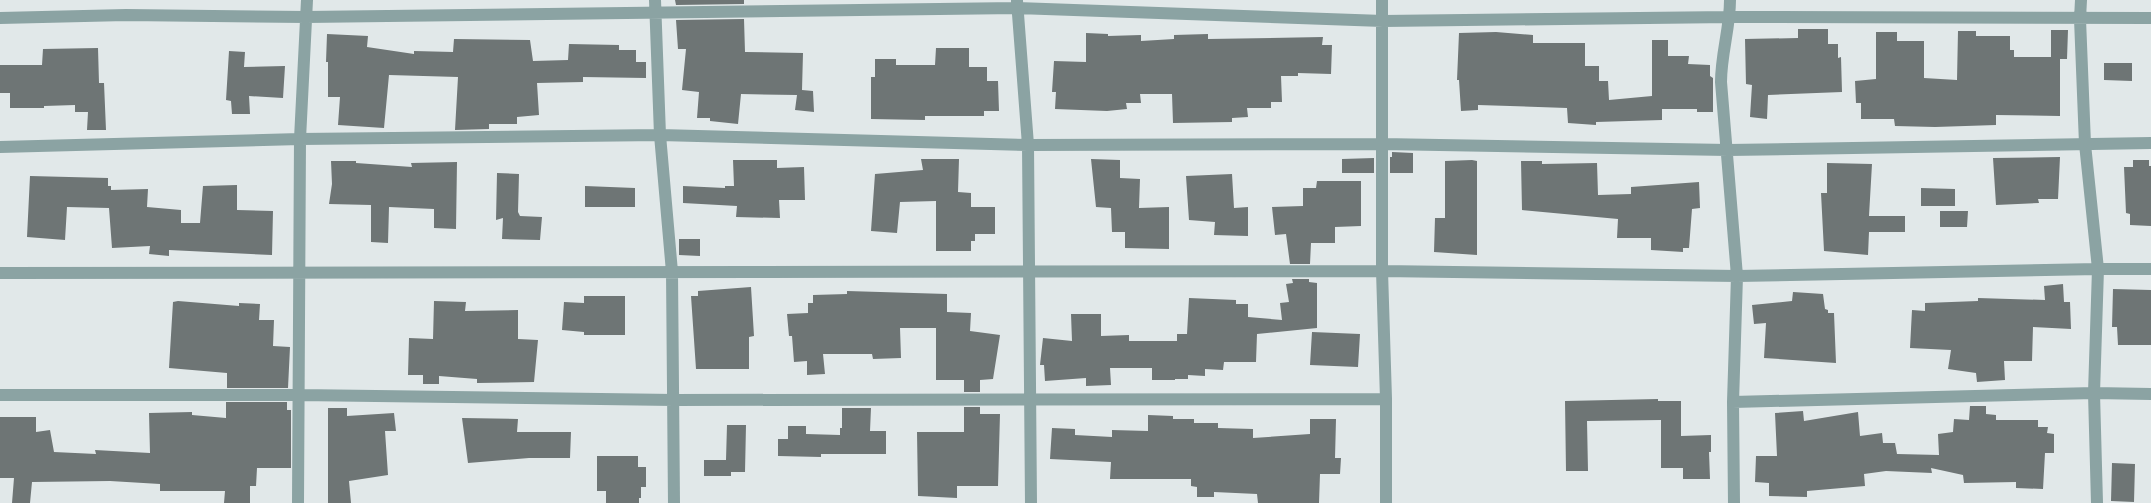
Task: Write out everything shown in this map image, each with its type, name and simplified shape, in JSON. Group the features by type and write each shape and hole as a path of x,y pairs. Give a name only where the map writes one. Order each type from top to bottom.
{"street":[{"path":"298,503 301,271 300,139 307,0"},
{"path":"1382,0 1382,270 1386,399 1386,503"},
{"path":"1730,0 1730,17 1721,68 1737,276 1733,402 1734,503"},
{"path":"2081,0 2080,19 2084,144 2098,269 2094,393 2096,503"},
{"path":"0,18 126,16 306,17 655,6 1017,4 1383,21 1730,17 2151,18"},
{"path":"1017,4 1028,145 1031,503"},
{"path":"655,6 660,135 672,272 674,503"},
{"path":"0,147 300,139 660,135 1028,145 1382,144 1728,150 2151,143"},
{"path":"0,273 301,271 672,272 1382,270 1737,276 2151,269"},
{"path":"1733,402 2094,393 2151,394"},
{"path":"0,395 299,395 674,400 1386,399"}],"building":[{"path":"675,0 744,0 744,4 676,5"},
{"path":"744,19 745,52 803,53 802,90 813,91 814,112 795,110 797,95 741,94 738,124 710,121 710,118 697,118 699,92 682,90 686,49 678,49 676,20"},
{"path":"1798,29 1828,29 1828,44 1838,44 1838,58 1841,57 1842,92 1768,95 1767,119 1750,117 1752,85 1746,84 1745,39 1798,38"},
{"path":"2051,30 2068,30 2067,59 2060,59 2060,116 1996,115 1996,125 1935,127 1895,126 1894,119 1861,119 1861,103 1856,103 1855,81 1876,79 1876,32 1897,32 1897,41 1924,41 1924,78 1957,80 1958,31 1976,31 1976,36 2010,36 2010,50 2014,50 2014,57 2051,57"},
{"path":"1496,32 1533,35 1533,43 1585,43 1585,66 1599,66 1599,81 1608,81 1609,100 1652,96 1652,40 1668,40 1668,56 1689,56 1688,64 1710,65 1710,76 1713,78 1713,112 1697,112 1697,109 1662,109 1662,120 1596,122 1596,125 1568,123 1567,108 1478,105 1478,110 1461,111 1459,80 1457,80 1459,33"},
{"path":"1086,33 1108,34 1108,36 1141,35 1141,41 1174,39 1174,35 1208,34 1208,39 1323,37 1322,45 1332,45 1331,74 1298,73 1298,76 1281,76 1282,102 1271,102 1271,108 1247,108 1248,117 1232,118 1232,122 1173,123 1172,94 1140,94 1141,103 1126,103 1127,109 1107,111 1055,109 1056,92 1052,92 1054,61 1086,62"},
{"path":"327,34 368,36 367,47 414,54 414,51 453,52 454,39 530,40 533,61 568,60 569,44 619,45 619,50 636,50 636,62 646,62 646,78 583,77 583,82 537,83 539,115 517,117 517,124 489,124 489,129 455,130 458,77 389,75 384,128 338,125 340,97 328,97 328,62 326,62"},
{"path":"98,48 99,83 104,83 106,130 87,130 88,112 75,112 75,105 44,106 44,108 10,108 10,93 0,93 0,65 42,65 43,49"},
{"path":"936,48 969,48 969,67 987,67 987,81 998,81 999,111 984,111 984,116 925,116 925,120 871,119 871,77 875,77 875,59 896,59 896,65 935,65"},
{"path":"229,51 245,52 244,67 285,66 283,98 249,96 250,114 232,114 231,101 226,100"},
{"path":"2104,63 2132,63 2132,81 2104,80"},
{"path":"1392,152 1413,153 1413,173 1390,173 1390,157 1392,157"},
{"path":"2060,157 2058,199 2038,199 2039,203 1996,205 1993,158"},
{"path":"1374,158 1374,173 1342,173 1342,159"},
{"path":"921,159 959,159 958,192 971,193 971,207 995,207 995,234 975,234 975,241 971,241 971,251 936,251 936,201 900,202 897,233 871,231 875,174 923,170"},
{"path":"1091,159 1120,160 1120,178 1140,179 1139,208 1169,207 1169,249 1125,248 1125,232 1112,232 1111,208 1096,207"},
{"path":"733,160 777,160 777,168 804,167 805,200 779,200 780,218 736,217 737,206 683,203 683,186 725,188 725,186 734,186"},
{"path":"2133,160 2149,160 2149,166 2151,166 2151,226 2130,225 2130,214 2126,213 2124,167 2133,167"},
{"path":"331,161 356,161 356,163 412,167 411,163 457,162 456,229 434,228 434,209 389,207 388,243 371,242 371,205 329,204 332,184"},
{"path":"1445,161 1477,161 1477,255 1434,252 1435,218 1445,218"},
{"path":"1521,161 1542,161 1542,164 1597,163 1598,195 1631,194 1631,187 1699,182 1700,208 1692,209 1689,248 1683,248 1683,252 1651,250 1651,238 1617,238 1618,219 1522,210"},
{"path":"1827,163 1872,164 1869,216 1905,216 1905,232 1869,232 1868,255 1824,251 1821,193 1827,193"},
{"path":"497,173 519,174 518,212 520,216 542,217 540,240 502,239 503,218 496,220"},
{"path":"1232,174 1234,208 1248,207 1248,236 1214,235 1215,222 1189,220 1186,176"},
{"path":"30,176 108,178 108,186 111,186 111,190 148,189 147,207 181,210 181,223 200,223 203,186 237,185 237,210 273,211 272,255 169,250 169,256 149,254 150,246 112,248 109,208 67,207 65,240 27,237"},
{"path":"1317,181 1361,181 1361,226 1335,227 1335,243 1311,243 1310,264 1290,264 1286,234 1275,235 1272,207 1303,206 1303,188 1316,188"},
{"path":"585,186 635,188 635,207 585,207"},
{"path":"1921,188 1955,189 1955,206 1921,206"},
{"path":"1940,211 1968,211 1967,227 1940,227"},
{"path":"679,239 700,239 700,256 679,255"},
{"path":"1292,279 1309,279 1309,282 1317,283 1317,328 1257,334 1256,362 1224,362 1223,370 1205,369 1205,376 1188,375 1188,379 1152,380 1152,368 1110,368 1111,385 1086,386 1086,378 1045,381 1044,365 1040,365 1043,338 1072,341 1071,314 1101,314 1101,336 1129,335 1129,341 1177,341 1177,334 1187,334 1189,298 1236,300 1236,304 1248,304 1248,317 1282,320 1280,303 1289,302 1286,284 1293,283"},
{"path":"2063,284 2064,302 2070,302 2071,329 2033,327 2032,361 2004,361 2005,380 1977,382 1976,373 1948,369 1951,350 1910,348 1912,310 1925,311 1925,303 1978,301 1978,298 2045,300 2044,286"},
{"path":"751,287 754,336 749,337 749,369 696,369 691,296 698,296 698,291"},
{"path":"2113,289 2151,290 2151,345 2118,345 2117,327 2112,327"},
{"path":"847,291 947,294 947,312 971,313 970,331 1000,335 993,379 980,380 980,392 964,392 964,380 936,380 936,328 900,328 901,358 873,359 872,354 823,354 825,374 807,375 807,361 794,362 792,336 789,336 787,314 808,313 808,303 813,303 813,295 847,294"},
{"path":"1793,292 1823,294 1825,309 1828,310 1828,313 1834,313 1836,363 1764,358 1766,323 1754,324 1752,305 1792,301"},
{"path":"584,296 625,296 625,335 584,335 584,332 562,330 564,302 584,303"},
{"path":"178,301 239,306 239,303 260,304 259,320 274,320 273,346 290,347 288,388 227,388 227,373 169,368 173,302"},
{"path":"434,301 466,302 465,311 518,310 518,339 538,340 534,382 477,383 477,379 439,376 439,384 423,384 423,375 408,375 409,338 433,339"},
{"path":"1312,332 1360,334 1358,367 1310,365"},
{"path":"1658,399 1658,401 1681,401 1681,436 1711,435 1711,452 1709,452 1710,479 1683,479 1683,468 1661,468 1661,420 1587,421 1588,471 1566,471 1565,401"},
{"path":"226,402 287,402 287,410 291,410 291,468 257,468 256,486 250,486 250,503 224,503 225,491 160,491 160,484 110,481 32,482 30,503 12,503 14,478 0,478 0,417 36,417 36,432 50,430 54,452 96,454 95,450 150,453 149,413 192,412 192,415 226,418"},
{"path":"1970,406 1986,406 1986,414 1996,415 1996,420 2038,420 2038,427 2048,427 2047,433 2054,434 2054,453 2045,453 2043,489 2016,488 2016,482 1964,483 1963,475 1931,468 1932,473 1886,471 1864,474 1865,486 1807,491 1807,497 1769,496 1769,483 1755,482 1756,456 1777,456 1775,413 1803,411 1804,421 1858,412 1860,436 1882,433 1883,443 1895,443 1897,454 1939,455 1938,434 1953,432 1954,419 1969,420"},
{"path":"964,407 980,407 980,414 1000,414 998,486 957,486 957,498 918,496 917,432 964,432"},
{"path":"328,408 347,408 347,416 394,413 396,431 385,431 388,475 349,481 351,503 328,503"},
{"path":"842,408 871,408 870,431 886,431 886,454 821,454 821,457 778,456 778,439 788,439 788,426 806,426 806,434 840,435 840,428 842,428"},
{"path":"1148,415 1173,416 1173,419 1194,419 1194,423 1218,423 1218,428 1253,429 1253,438 1310,434 1310,419 1336,419 1335,458 1341,458 1340,474 1320,474 1319,503 1258,503 1257,494 1214,492 1214,497 1197,497 1197,487 1191,486 1191,479 1110,479 1111,462 1050,459 1052,428 1075,429 1075,435 1112,437 1112,430 1148,431"},
{"path":"462,418 518,419 517,432 571,432 570,458 529,458 468,463"},
{"path":"727,425 746,425 745,472 731,472 731,476 704,476 704,460 726,460"},
{"path":"597,456 638,456 638,467 646,467 646,487 641,487 641,498 639,498 639,503 606,503 606,491 597,491"},
{"path":"2112,463 2135,464 2134,502 2111,501"}]}
